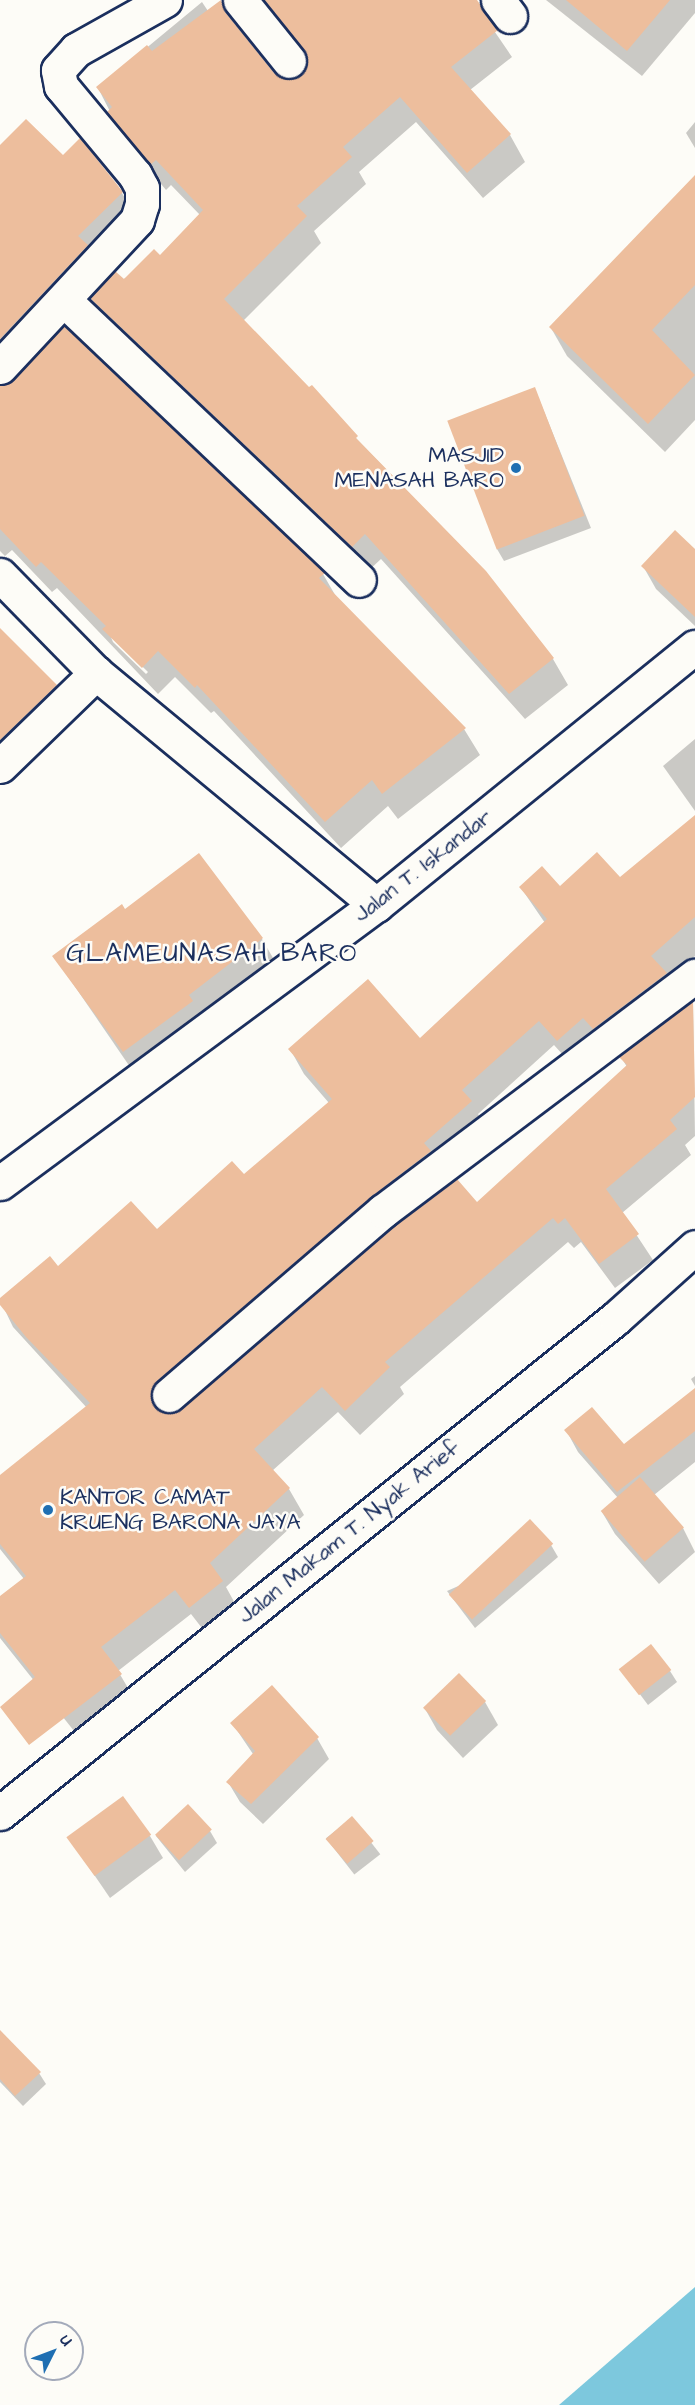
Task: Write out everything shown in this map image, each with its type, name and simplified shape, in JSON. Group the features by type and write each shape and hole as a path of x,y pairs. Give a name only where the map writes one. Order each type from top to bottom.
{"street":[{"path":"0,367 65,301 137,220 142,188 61,86 58,70 76,50 165,0"},
{"path":"240,0 289,61"},
{"path":"65,301 359,580"},
{"path":"0,575 96,673 376,905"},
{"name":"Jalan T. Iskandar","path":"0,1183 376,905 695,647"},
{"path":"0,766 96,673"},
{"path":"170,1395 384,1211 695,976"},
{"name":"Jalan Makam T. Nyak Arief","path":"0,1814 616,1318 695,1247"}],"water":[{"path":"695,2287 695,2405 559,2405"}],"building":[{"path":"221,0 225,12 274,73 291,80 301,75 307,58 264,0 477,0 498,30 451,67 511,134 467,173 400,97 343,147 352,157 297,206 307,216 224,299 309,387 312,385 358,436 356,438 486,571 554,658 509,694 365,534 352,547 90,298 115,271 124,279 154,249 160,255 203,210 156,160 150,165 107,112 112,107 96,87 147,45 152,51"},
{"path":"566,0 670,0 627,51"},
{"path":"26,119 63,155 80,138 123,192 78,236 88,245 0,339 0,145"},
{"path":"695,175 695,285 652,330 695,375 648,424 549,327"},
{"path":"64,326 325,573 319,578 466,728 382,794 372,780 325,822 197,685 195,688 158,651 142,668 102,629 106,626 41,562 36,567 0,529 0,385 14,380"},
{"name":"MASJID MENASAH BARO","path":"535,387 584,516 497,550 447,421"},
{"path":"675,530 695,549 695,617 641,566"},
{"path":"0,628 57,685 0,740"},
{"path":"695,815 695,917 651,956 667,973 593,1029 583,1018 557,1041 539,1021 462,1090 472,1101 424,1143 431,1151 371,1197 157,1381 151,1399 163,1413 181,1409 395,1226 457,1179 477,1202 627,1065 619,1057 693,1001 695,1097 670,1120 677,1129 606,1189 639,1234 599,1264 565,1218 558,1224 553,1218 385,1362 390,1367 345,1411 322,1387 254,1449 290,1488 210,1563 223,1581 189,1608 175,1590 101,1647 122,1674 29,1745 0,1707 35,1677 0,1633 0,1596 26,1576 0,1544 0,1475 90,1403 26,1337 0,1305 0,1298 50,1256 58,1266 131,1201 157,1229 232,1161 244,1174 332,1099 288,1049 368,979 420,1038 547,919 519,887 542,866 560,886 597,852 620,877"},
{"path":"199,853 263,938 189,995 193,1001 123,1052 52,956 122,904 125,909"},
{"path":"695,1388 695,1431 617,1492 564,1430 592,1407 624,1444"},
{"path":"640,1477 684,1528 645,1562 601,1511"},
{"path":"530,1519 553,1544 472,1620 449,1595"},
{"path":"651,1644 671,1670 639,1695 619,1669"},
{"path":"459,1673 486,1701 450,1736 423,1708"},
{"path":"272,1685 319,1737 251,1804 226,1782 255,1751 230,1723"},
{"path":"123,1796 151,1835 95,1876 66,1837"},
{"path":"188,1804 212,1830 179,1860 155,1835"},
{"path":"352,1816 374,1841 347,1864 326,1839"},
{"path":"0,2030 41,2072 15,2096 0,2079"}],"place":[{"name":"MASJID MENASAH BARO","path":"516,468"},
{"name":"KANTOR CAMAT KRUENG BARONA JAYA","path":"48,1510"}],"district":[{"name":"GLAMEUNASAH BARO","path":"212,954"}]}
